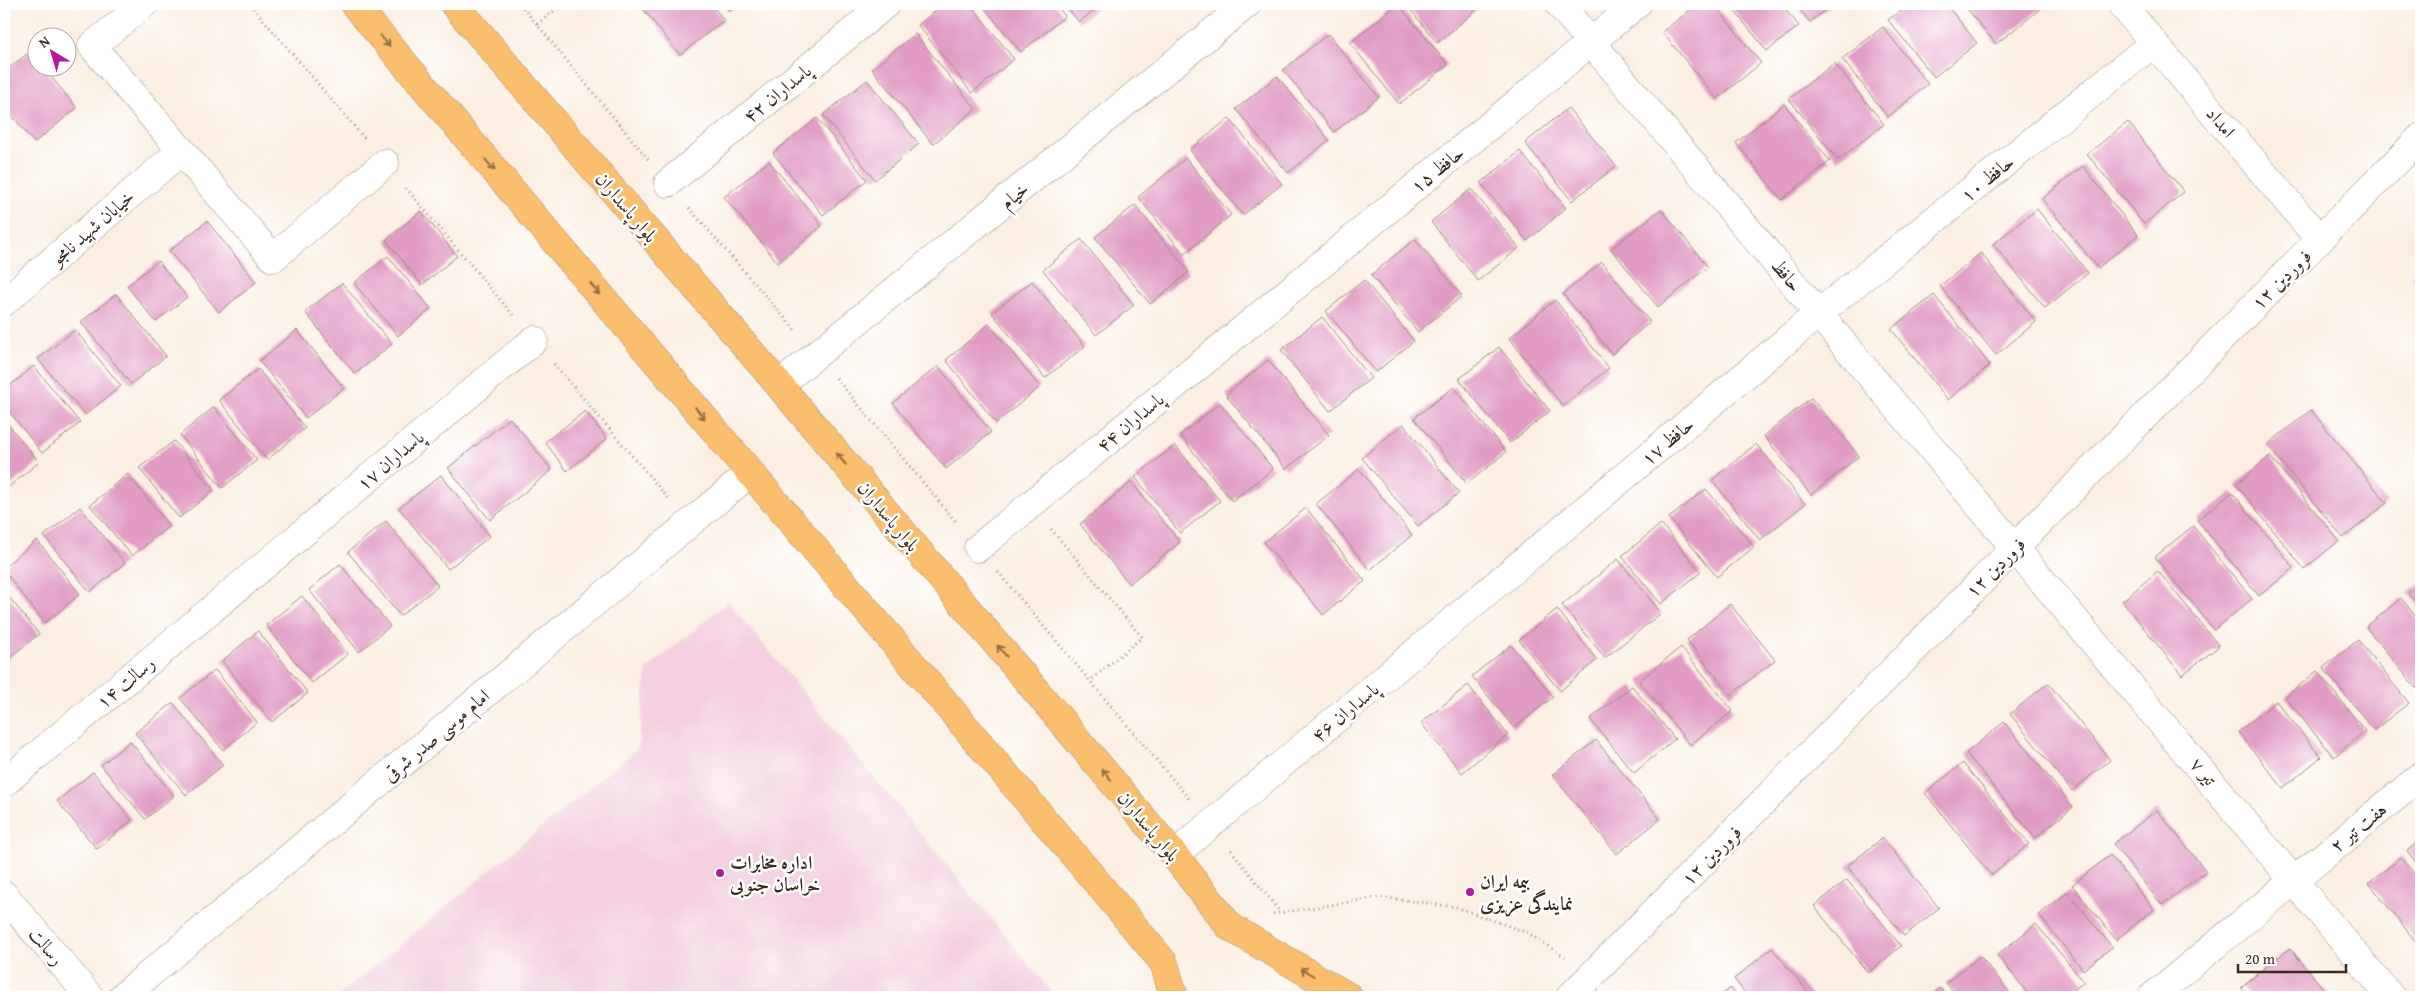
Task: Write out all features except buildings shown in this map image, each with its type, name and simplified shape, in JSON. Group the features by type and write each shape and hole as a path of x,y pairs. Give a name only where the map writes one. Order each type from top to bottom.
{"main road":[{"path":"354,4 1164,963 1174,997"},
{"name":"بلوار پاسداران","path":"454,4 779,385 1174,855 1230,927 1349,997"}],"street":[{"path":"144,4 92,46 273,258 385,163"},
{"name":"پاسداران ۴۲","path":"668,183 886,4"},
{"name":"خیام","path":"779,385 817,356 1247,4"},
{"name":"حافظ","path":"1559,4 2016,546"},
{"name":"حافظ ۱۵","path":"1283,295 1637,4"},
{"name":"امداد","path":"2122,4 2320,240"},
{"name":"حافظ ۱۰","path":"1819,313 2154,43"},
{"name":"۱۲ فروردین","path":"1570,997 2421,137"},
{"name":"خیابان شهید نامجو","path":"4,302 181,151"},
{"name":"پاسداران ۴۴","path":"978,548 1283,295"},
{"name":"حافظ ۱۷","path":"1515,569 1819,313"},
{"name":"پاسداران ۱۷","path":"245,580 534,340"},
{"name":"امام موسی صدر شرقی","path":"122,997 750,473"},
{"name":"۷ تیر","path":"2016,546 2391,997"},
{"name":"پاسداران ۴۶","path":"1174,855 1515,569"},
{"name":"رسالت ۱۴","path":"4,783 245,580"},
{"name":"هفت تیر ۲","path":"2152,997 2421,776"},
{"name":"رسالت","path":"4,895 90,997"}],"path":[{"path":"250,4 690,524"},
{"path":"537,24 563,4"},
{"path":"817,356 1211,825 1280,912"},
{"path":"1030,504 1142,637 1090,681"},
{"path":"1230,927 1280,912 1380,897 1456,907 1528,933 1592,975"}],"shaded area":[{"path":"2421,266 2421,290 2410,277"},
{"name":"اداره مخابرات خراسان جنوبی","path":"728,602 1056,997 337,997 638,748 647,669"}],"place":[{"name":"اداره مخابرات خراسان جنوبی","path":"720,873"},
{"name":"بیمه ایران نمایندگی عزیزی","path":"1470,892"}]}
